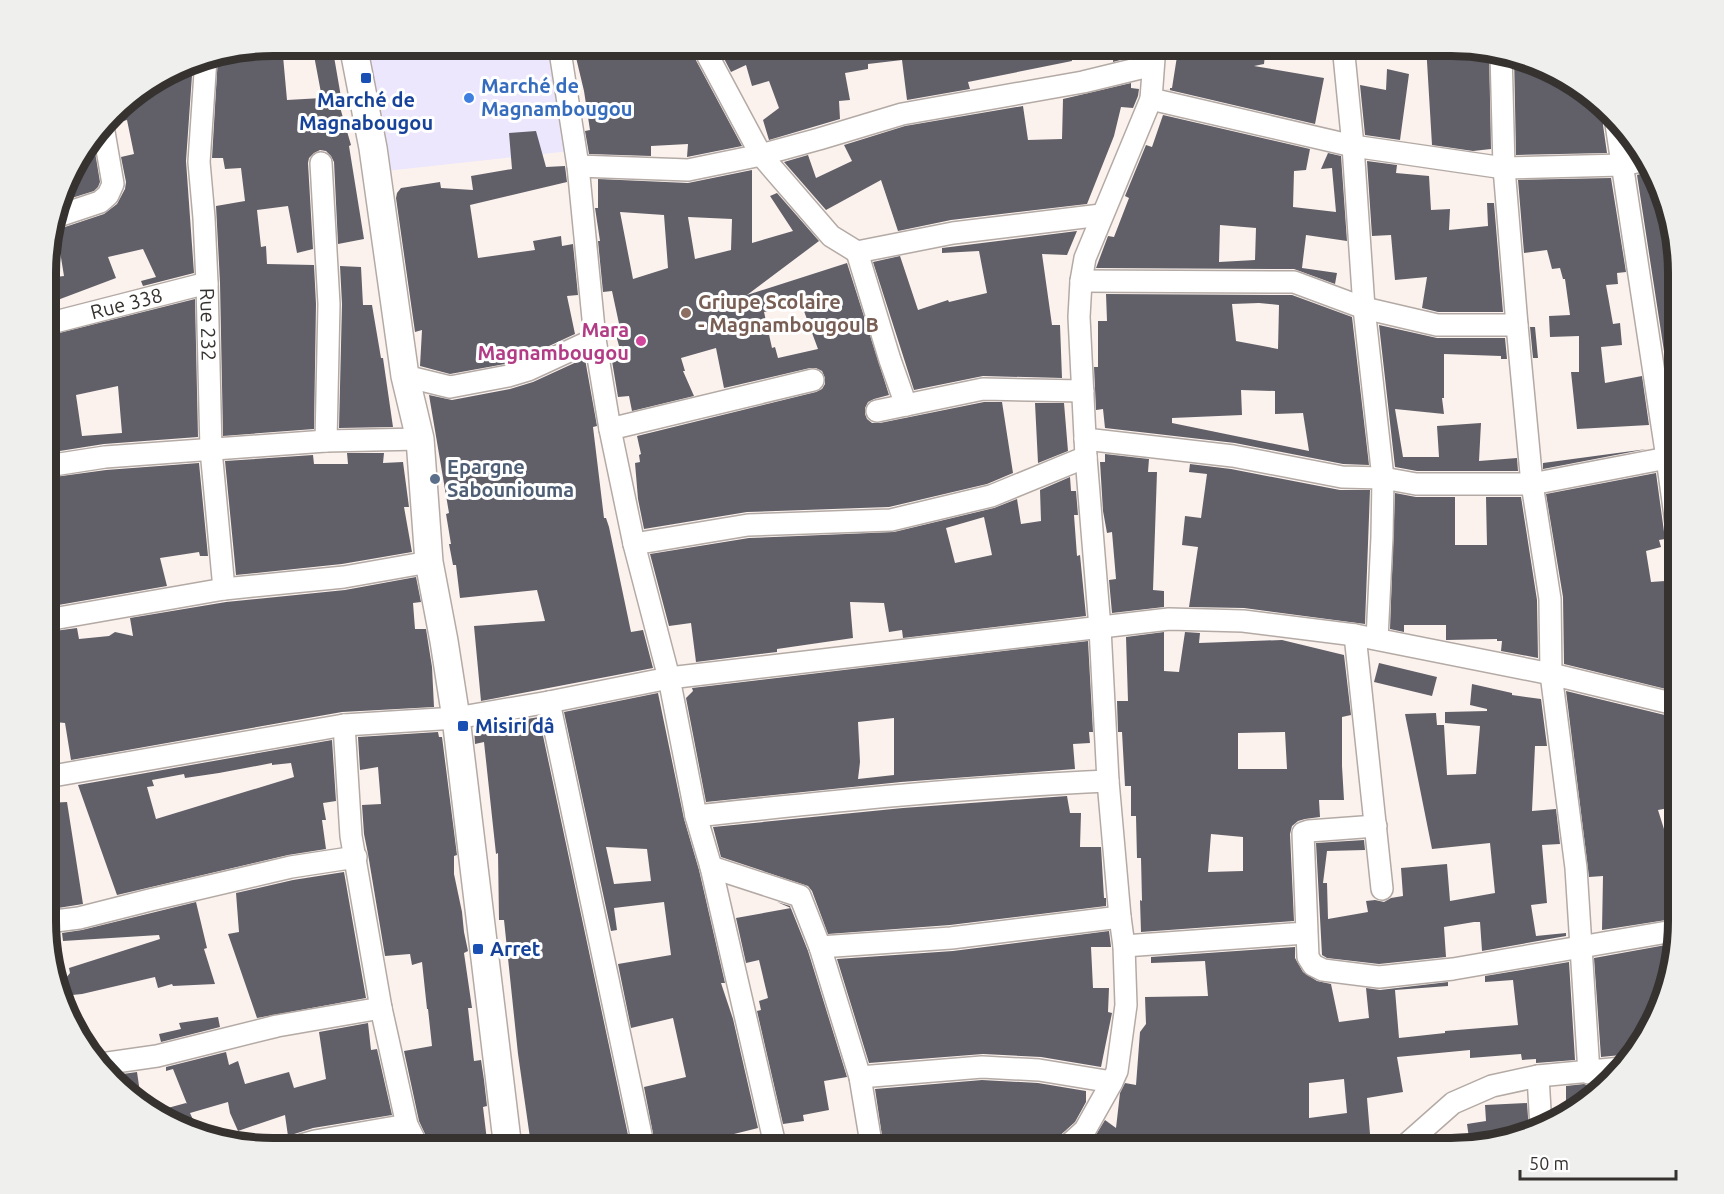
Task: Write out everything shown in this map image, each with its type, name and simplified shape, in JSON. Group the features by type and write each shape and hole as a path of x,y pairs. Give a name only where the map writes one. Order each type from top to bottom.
{"street":[{"path":"355,56 373,148 405,376 420,440 429,562 456,718 507,1138"},
{"path":"562,56 578,166 595,339 610,429 634,544 669,678 696,816 711,867 773,1138"},
{"path":"708,56 761,155 831,236 857,252 906,405"},
{"path":"578,166 688,170 819,140 902,114 1083,82 1151,56"},
{"path":"1076,1138 1084,1130 1117,1071 1126,1005 1125,946 1120,917 1108,781 1100,628 1086,448 1079,317 1081,280 1084,258 1150,99 1154,56"},
{"path":"1344,56 1364,308 1383,478 1377,639"},
{"path":"1501,62 1504,168 1517,325 1532,484 1550,599 1551,674 1576,868 1589,1073"},
{"name":"Rue 232","path":"205,66 199,162 207,283 212,450 224,589"},
{"path":"1150,99 1353,146 1504,168 1622,165 1638,162"},
{"path":"1617,132 1668,465"},
{"path":"64,214 100,202 108,195 113,184 104,135"},
{"path":"321,163 329,304 326,441"},
{"path":"857,252 953,233 1101,215"},
{"path":"1081,280 1294,282 1364,308 1437,325 1517,325"},
{"name":"Rue 338","path":"56,322 207,283"},
{"path":"405,376 450,387 508,376 528,370 595,339"},
{"path":"610,429 813,380"},
{"path":"877,411 983,389 1083,391"},
{"path":"56,465 105,458 326,441 420,440"},
{"path":"634,544 748,525 891,520 991,496 1086,448 1233,456 1342,477 1383,478 1416,484 1532,484 1667,458"},
{"path":"56,618 224,589 344,578 429,562"},
{"path":"56,775 344,725 456,718 669,678 1168,620 1243,621 1355,635 1551,674 1668,703"},
{"path":"1355,635 1382,889"},
{"path":"549,702 642,1138"},
{"path":"344,725 351,836 381,1008 407,1125 414,1138"},
{"path":"696,816 999,786 1108,781"},
{"path":"1376,826 1303,833 1308,957 1313,965 1323,970 1379,977 1453,969 1668,932"},
{"path":"56,921 79,918 280,870 356,857"},
{"path":"711,867 800,896 820,947 860,1077 870,1138"},
{"path":"820,947 951,938 1120,917"},
{"path":"1125,946 1306,933"},
{"path":"108,1064 157,1056 277,1026 381,1008"},
{"path":"860,1077 982,1067 1039,1070 1112,1082"},
{"path":"1413,1138 1453,1103 1492,1086 1538,1076 1610,1070"},
{"path":"1538,1076 1541,1119"},
{"path":"332,1138 407,1125"}],"shaded area":[{"name":"Marché de Magnambougou","path":"369,56 558,56 571,151 386,171"}],"building":[{"path":"283,56 287,100 322,98 314,56 334,56 341,97 337,97 351,145 349,146 364,239 338,244 334,162 326,151 320,150 314,153 308,163 313,249 297,253 288,206 257,210 261,247 266,246 267,264 314,265 316,304 314,429 223,436 216,206 245,201 241,168 225,169 223,158 212,158 218,63 244,57"},
{"path":"576,56 694,56 742,146 687,157 688,144 651,146 651,156 589,154 585,131 590,130"},
{"path":"723,56 1071,56 1072,61 968,82 970,89 907,100 902,60 868,64 868,69 845,73 850,100 839,101 840,119 769,140 763,120 779,108 769,81 752,86 746,65 731,72"},
{"path":"1113,56 1135,56 1113,62"},
{"path":"1177,56 1265,56 1264,64 1254,66 1324,78 1315,124 1165,89 1172,88"},
{"path":"1427,56 1466,56 1489,59 1491,149 1473,151 1432,145"},
{"path":"1514,65 1548,78 1572,92 1604,118 1603,125 1607,153 1516,155"},
{"path":"1387,69 1409,74 1400,140 1365,135 1360,85 1386,90"},
{"path":"192,71 186,161 194,273 143,286 141,281 156,277 143,249 108,257 116,278 56,301 56,277 64,276 58,239 60,229 104,214 117,204 125,189 126,182 121,157 134,154 127,120 115,123 140,100"},
{"path":"1131,83 1131,88 1139,89 1138,96 1133,108 1121,107 1114,136 1087,204 951,220 898,231 881,180 826,210 784,162 808,155 816,178 852,161 844,145 905,126 1023,106 1028,140 1062,139 1063,99"},
{"path":"1163,115 1310,149 1306,170 1294,171 1293,207 1336,212 1332,168 1321,169 1328,153 1341,156 1347,241 1306,235 1302,268 1337,273 1335,284 1294,269 1096,268 1108,236 1114,237 1129,198 1125,196 1146,145 1152,147","holes":["1220,225 1256,228 1255,260 1219,262"]},
{"path":"536,131 546,167 565,166 567,182 470,205 478,258 535,250 533,241 561,236 562,246 573,244 578,295 567,296 575,334 505,364 450,374 420,366 422,330 415,332 397,193 401,188 440,182 441,188 473,190 471,176 512,169 509,133"},
{"path":"94,148 100,182 94,191 68,199 78,176"},
{"path":"1367,161 1397,165 1396,173 1429,176 1431,210 1450,209 1449,230 1488,226 1487,203 1494,203 1503,312 1438,312 1422,308 1427,277 1395,280 1391,235 1372,236"},
{"path":"752,170 752,243 793,231 770,196 777,193 819,241 747,295 847,263 889,395 868,402 865,408 867,419 872,423 880,423 984,402 1002,402 1013,473 987,484 889,507 747,512 644,529 638,499 635,463 640,462 639,455 641,454 637,436 816,392 825,384 822,371 810,368 724,388 716,348 681,358 685,371 683,371 694,396 632,411 629,396 618,397 611,355 621,353 616,335 621,333 612,291 603,292 598,241 600,241 595,208 598,208 598,179 688,183","holes":["620,212 664,215 668,268 633,279","688,217 732,219 731,250 695,259","801,303 818,349 778,358 775,347 772,348 764,312"]},
{"path":"1644,173 1652,189 1667,244 1668,377 1637,175"},
{"path":"1611,178 1626,272 1617,273 1618,284 1606,285 1613,324 1620,323 1622,345 1601,347 1605,383 1642,376 1649,425 1577,429 1571,372 1579,372 1579,336 1550,337 1549,316 1570,315 1565,279 1563,279 1560,268 1552,269 1547,250 1524,253 1518,180"},
{"path":"1077,231 1067,255 1042,254 1052,325 1060,325 1062,378 983,376 914,390 873,262 900,256 918,310 948,300 949,302 987,293 979,251 942,253 942,248"},
{"path":"340,266 361,267 363,305 372,305 381,358 383,358 393,427 339,428 342,304"},
{"path":"1106,294 1292,295 1352,317 1369,465 1343,464 1235,443 1105,428 1103,409 1096,410 1094,367 1098,367 1098,321 1107,321","holes":["1232,304 1279,305 1278,349 1236,341","1241,390 1275,391 1275,414 1303,413 1309,451 1172,423 1172,418 1242,415"]},
{"path":"195,299 198,437 104,444 56,452 56,334","holes":["118,386 122,433 82,436 76,395"]},
{"path":"1379,325 1437,338 1505,338 1507,359 1501,359 1501,356 1444,354 1444,398 1442,398 1444,414 1395,409 1403,457 1439,457 1437,426 1481,423 1479,461 1517,458 1518,471 1417,471 1395,467"},
{"path":"1530,327 1535,327 1538,358 1533,358"},
{"path":"585,359 597,426 593,427 604,518 609,527 631,632 643,630 653,668 481,701 474,626 545,621 537,590 460,598 456,565 453,565 449,544 451,544 446,514 449,513 429,395 452,400 510,389 533,382"},
{"path":"1035,403 1064,403 1068,451 1038,463"},
{"path":"1647,449 1543,469 1543,463"},
{"path":"347,453 384,453 383,463 403,462 409,507 404,507 412,552 342,564 236,575 225,461 313,455 314,464 348,464"},
{"path":"1105,454 1149,459 1148,472 1157,472 1153,590 1164,591 1164,607 1112,613 1109,580 1116,579 1112,532 1107,533 1103,511 1100,462 1105,462"},
{"path":"199,463 208,556 200,556 199,552 160,558 167,586 56,605 56,477 106,470"},
{"path":"1190,464 1231,469 1340,490 1370,490 1365,624 1244,608 1189,607 1198,547 1182,545 1185,516 1201,518 1207,474 1189,472"},
{"path":"1656,473 1665,539 1659,540 1661,547 1646,551 1651,582 1665,581 1668,690 1564,664 1563,597 1546,494"},
{"path":"1070,477 1071,491 1076,491 1078,515 1074,515 1077,556 1080,555 1086,616 903,638 902,630 889,632 884,603 850,602 853,638 777,649 777,652 696,662 691,623 669,626 650,554 749,538 894,532 994,508 1017,499 1021,524 1041,521 1040,490","holes":["984,517 992,555 955,563 946,528"]},
{"path":"1395,493 1416,497 1455,497 1455,545 1487,545 1486,497 1521,497 1537,600 1538,658 1501,651 1502,641 1497,641 1497,639 1446,640 1446,625 1404,625 1404,632 1390,629"},
{"path":"416,577 421,602 413,603 415,629 426,629 432,667 434,707 342,712 71,760 65,723 56,722 56,631 77,628 79,639 109,636 115,632 133,636 130,618 226,602 345,590"},
{"path":"1164,632 1164,671 1179,672 1185,632 1200,633 1199,643 1282,640 1344,655 1351,715 1342,717 1344,800 1319,800 1320,817 1298,821 1292,826 1290,834 1294,921 1141,932 1141,858 1137,858 1136,816 1131,816 1131,786 1125,786 1122,732 1118,732 1117,701 1128,701 1126,637","holes":["1285,732 1287,769 1238,769 1238,733","1211,834 1243,837 1243,871 1208,872"]},
{"path":"1088,641 1093,732 1089,732 1090,743 1073,744 1075,769 901,782 706,802 686,698 693,691 692,688","holes":["894,718 894,775 858,779 860,762 858,722"]},
{"path":"1379,663 1437,677 1432,696 1374,682"},
{"path":"1472,684 1512,693 1512,695 1541,699 1547,746 1535,746 1532,811 1556,809 1560,844 1542,845 1547,903 1531,905 1536,936 1566,933 1566,936 1482,951 1480,922 1474,922 1444,927 1446,957 1379,964 1327,958 1322,955 1316,843 1364,840 1365,850 1327,851 1323,883 1327,883 1328,919 1368,912 1366,901 1384,902 1403,896 1401,868 1447,864 1450,901 1495,893 1490,843 1432,849 1405,714 1436,713 1437,725 1444,725 1447,775 1476,774 1480,726 1445,723 1445,712 1487,711 1487,709 1470,705"},
{"path":"1566,691 1668,716 1668,808 1658,810 1668,842 1668,920 1602,930 1603,876 1589,877"},
{"path":"658,693 684,819 699,870 725,983 721,983 733,1019 758,1128 734,1134 735,1138 654,1138 644,1087 686,1077 673,1018 631,1028 618,964 671,955 664,902 614,908 617,930 611,931 564,712","holes":["606,847 647,849 651,881 614,884"]},
{"path":"539,717 629,1138 530,1138 518,1054 504,920 499,920 498,853 496,854 484,742 475,744 474,728"},
{"path":"438,732 439,737 442,737 457,855 454,856 454,874 468,951 464,953 472,1008 468,1008 474,1061 481,1060 484,1080 487,1106 483,1107 487,1138 427,1138 419,1121 404,1051 432,1046 422,962 412,965 410,954 385,956 364,834 362,805 381,804 378,767 360,770 358,737"},
{"path":"332,740 336,801 323,803 326,820 322,820 326,849 288,855 117,895 78,785","holes":["272,763 272,765 291,763 294,777 156,819 147,787 154,786 152,780 184,774 185,778"]},
{"path":"1067,796 1070,813 1081,813 1080,847 1101,847 1106,906 950,925 828,934 808,886 721,857 713,827 903,808"},
{"path":"67,802 83,904 58,908 56,896 56,803"},
{"path":"344,872 366,998 257,1018 228,934 239,932 236,893 293,880"},
{"path":"196,902 207,948 204,949 215,984 173,986 172,984 158,988 155,977 68,995 64,981 70,973 69,968 160,939 159,935 63,941 62,933"},
{"path":"791,908 808,951 847,1077 824,1081 829,1110 803,1115 804,1121 783,1124 757,1011 761,1010 759,1001 768,998 759,960 746,963 736,918"},
{"path":"1109,931 1111,947 1091,947 1093,988 1109,988 1108,1012 1112,1013 1101,1067 1041,1057 983,1054 869,1063 837,959 953,951"},
{"path":"1667,945 1661,978 1652,1005 1623,1055 1601,1057 1594,958"},
{"path":"1295,947 1295,958 1303,972 1317,981 1331,984 1339,1022 1369,1018 1366,988 1380,990 1448,982 1448,986 1395,990 1399,1038 1445,1033 1445,1031 1518,1025 1513,980 1485,982 1485,976 1569,962 1575,1060 1536,1063 1536,1059 1522,1060 1521,1054 1470,1058 1470,1050 1397,1057 1403,1092 1367,1098 1370,1134 1326,1138 1094,1138 1105,1120 1116,1128 1120,1093 1125,1083 1136,1085 1140,1032 1146,1024 1145,997 1208,996 1205,961 1151,963 1151,957","holes":["1344,1079 1347,1113 1309,1118 1309,1083"]},
{"path":"218,1017 220,1027 161,1042 159,1034 181,1029 179,1023"},
{"path":"368,1023 371,1050 377,1049 392,1115 313,1128 288,1136 285,1115 238,1131 228,1102 190,1113 195,1124 164,1109 187,1104 173,1069 166,1071 166,1067 226,1052 229,1065 238,1061 245,1084 289,1072 294,1088 326,1079 319,1032"},
{"path":"137,1072 140,1094 129,1085 119,1075"},
{"path":"982,1080 1038,1083 1086,1091 1086,1102 1075,1122 1057,1138 882,1138 875,1089"},
{"path":"1584,1084 1595,1085 1566,1106 1566,1086"},
{"path":"1527,1103 1529,1124 1508,1131 1469,1138 1467,1124 1486,1121 1485,1105"}],"place":[{"name":"Marché de Magnabougou","path":"366,78"},
{"name":"Marché de Magnambougou","path":"469,98"},
{"name":"Griupe Scolaire - Magnambougou B","path":"686,313"},
{"name":"Mara Magnambougou","path":"641,341"},
{"name":"Epargne Sabouniouma","path":"435,479"},
{"name":"Misiri dâ","path":"463,726"},
{"name":"Arret","path":"478,949"}]}
